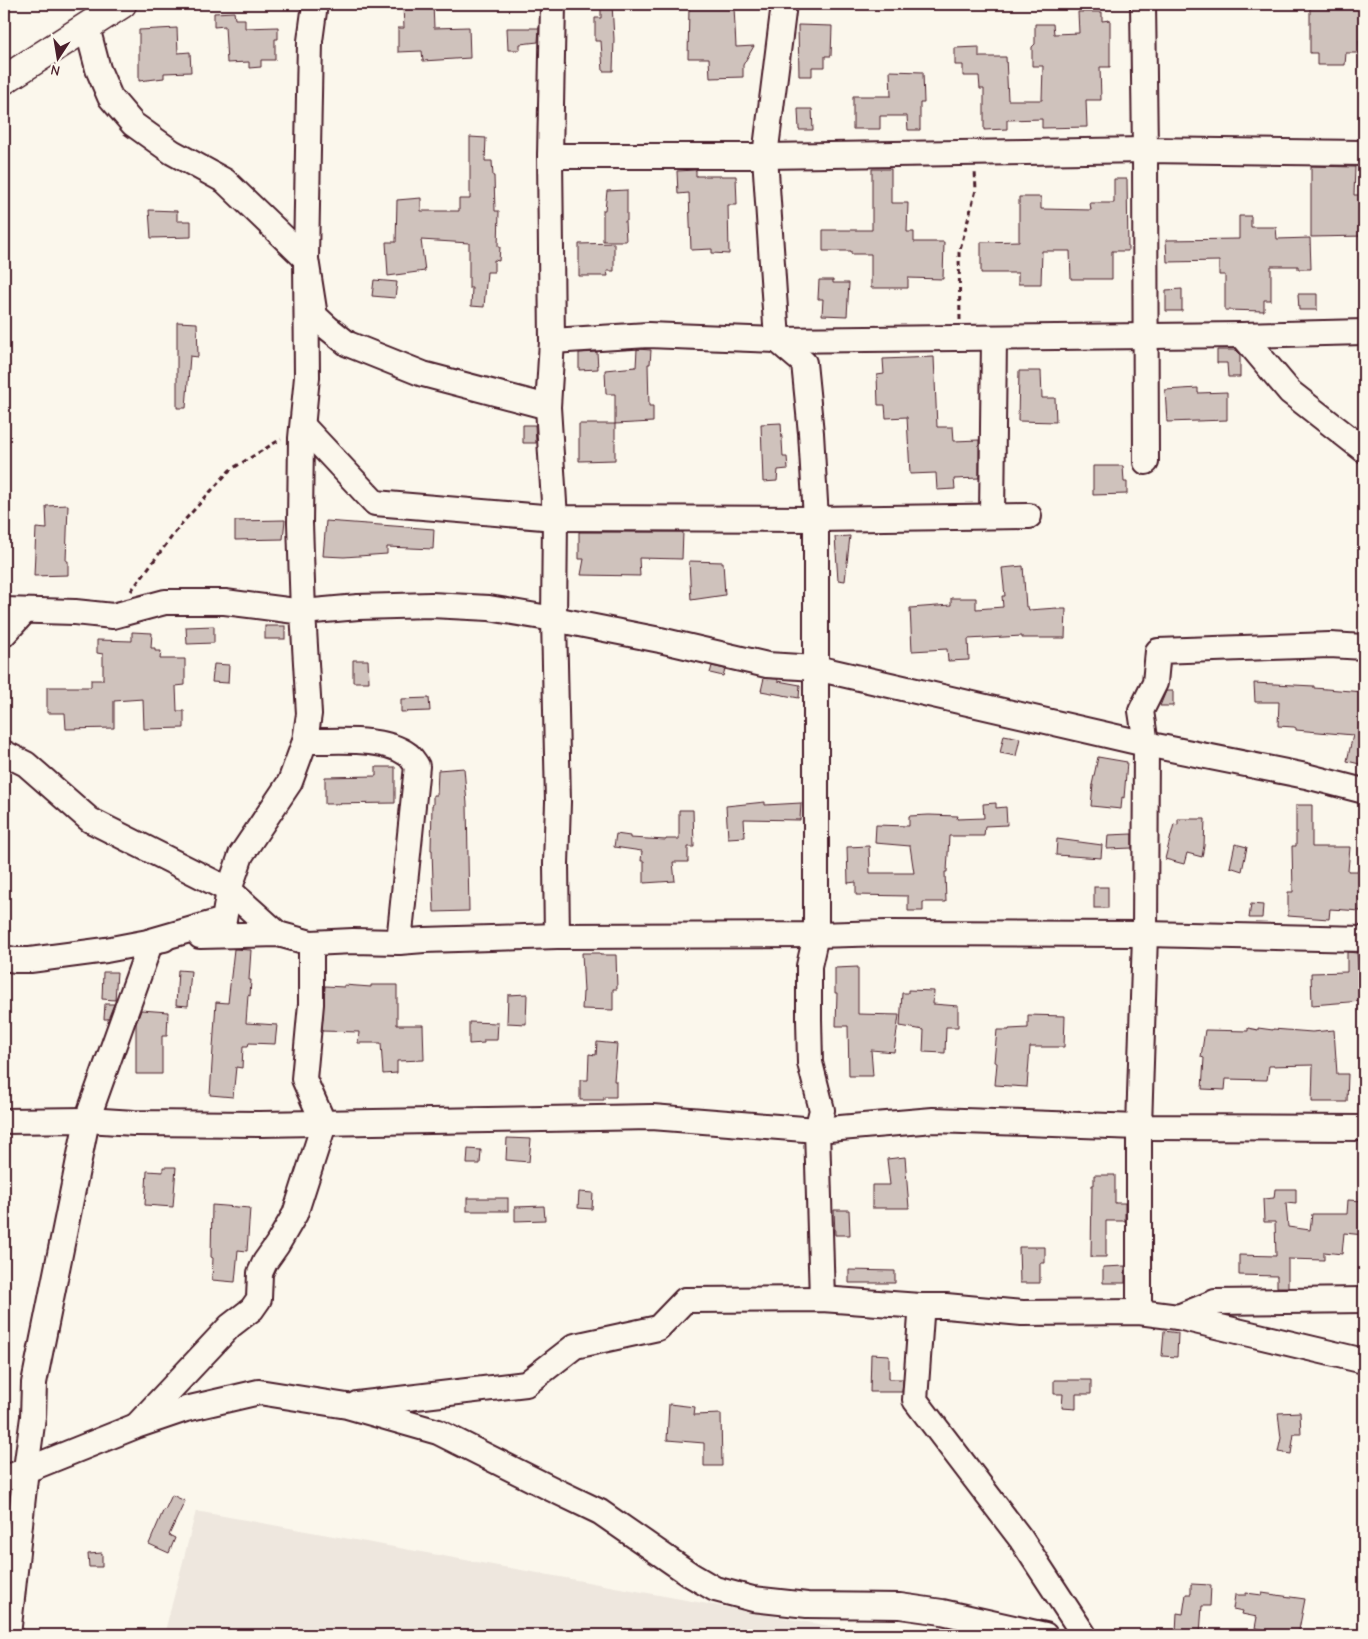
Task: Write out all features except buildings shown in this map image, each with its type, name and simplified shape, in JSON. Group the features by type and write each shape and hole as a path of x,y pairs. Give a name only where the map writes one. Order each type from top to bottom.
{"main road":[{"path":"4,80 122,4"}],"street":[{"path":"4,958 37,960 106,950 151,941 224,920 229,890 241,855 290,782 305,741 309,714 300,523 303,426 307,376 306,259 310,41 315,4"},
{"path":"553,4 550,156 552,341 548,407 555,518 554,619 558,802 556,936"},
{"path":"784,4 765,156 777,340 804,363 811,433 816,518 816,935 809,966 809,1019 810,1063 822,1110 817,1130 822,1299"},
{"path":"1143,4 1146,462"},
{"path":"87,27 98,69 110,97 133,124 172,152 225,181 306,259 315,316 348,344 423,374 548,407"},
{"path":"550,156 765,156 1145,150 1364,153"},
{"path":"552,341 648,335 777,340 1364,332"},
{"path":"1242,335 1290,392 1364,450"},
{"path":"992,516 994,338"},
{"path":"303,426 375,503 555,518 1029,516"},
{"path":"4,634 14,610 75,612 113,616 165,602 225,602 303,612 358,607 430,604 489,608 660,640 767,665 816,668 1146,744 1306,776 1364,791"},
{"path":"1139,1312 1139,1127 1145,934 1146,744 1141,711 1155,683 1158,651 1330,645 1364,647"},
{"path":"305,741 379,742 408,754 417,766 399,942"},
{"path":"4,753 26,764 90,820 229,890 278,934"},
{"path":"151,941 204,935 278,934 311,943 353,941 399,942 556,936 887,933 1145,934 1364,939"},
{"path":"8,1635 33,1417 34,1383 70,1200 87,1120 151,941"},
{"path":"136,1426 230,1326 252,1309 259,1299 260,1273 295,1214 324,1124 304,1079 311,1004 311,943"},
{"path":"4,1121 87,1120 134,1123 324,1124 652,1117 817,1130 933,1120 1139,1127 1364,1128"},
{"path":"347,1406 526,1384 575,1346 658,1328 685,1300 822,1299 946,1306 1022,1313 1139,1312 1178,1317 1364,1361"},
{"path":"1178,1317 1215,1302 1364,1300"},
{"path":"920,1306 921,1316 914,1400 1020,1539 1084,1635"},
{"path":"4,1479 136,1426 186,1410 259,1392 347,1406 438,1432 552,1490 600,1512 691,1575 715,1589 753,1599 807,1606 900,1606 942,1612 1045,1635"}],"path":[{"path":"960,338 959,253 976,190 975,152"},
{"path":"113,616 183,522 230,470 303,426"}],"shaded area":[{"path":"196,1511 829,1626 892,1635 164,1635"}]}
